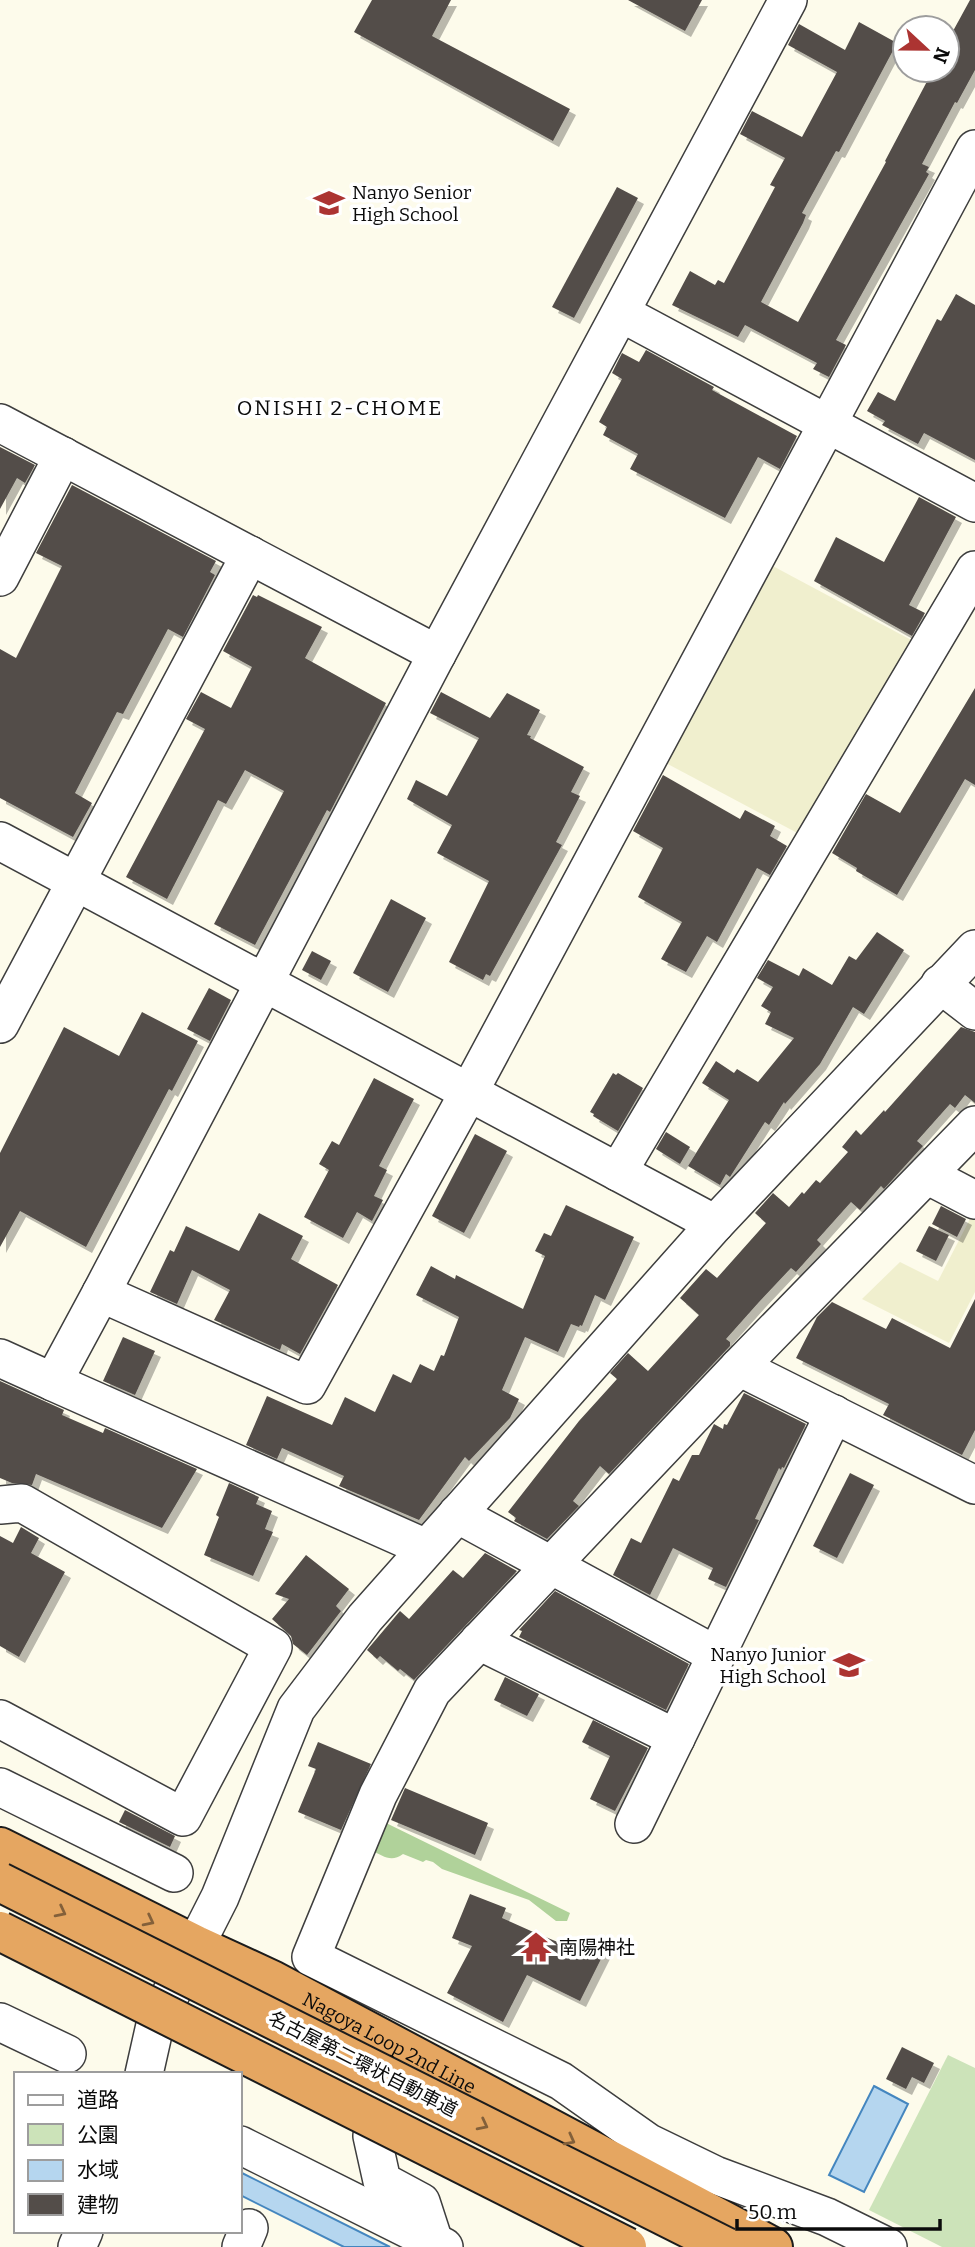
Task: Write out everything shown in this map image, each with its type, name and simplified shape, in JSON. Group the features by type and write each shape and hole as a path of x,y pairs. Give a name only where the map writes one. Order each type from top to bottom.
{"highway":[{"name":"Nagoya Loop 2nd Line","path":"0,1847 272,1980 604,2158 720,2232 772,2247"},
{"name":"名古屋第二環状自動車道","path":"0,1882 720,2232"},
{"path":"0,1931 627,2247"},
{"path":"0,1952 155,2025 587,2247"},
{"path":"720,2232 746,2247"}],"street":[{"path":"53,1382 788,0"},
{"path":"101,1293 307,1385 469,1092 975,149"},
{"path":"621,313 975,503"},
{"path":"0,423 438,654"},
{"path":"0,577 63,456"},
{"path":"0,1024 250,555"},
{"path":"618,1172 975,570"},
{"path":"0,841 715,1224"},
{"path":"144,2072 155,2025 220,1897 296,1709 365,1618 715,1224 975,949"},
{"path":"940,984 975,1011"},
{"path":"888,2247 827,2217 715,2175 649,2143 561,2081 311,1957 378,1795 432,1691 739,1367 975,1125"},
{"path":"927,1175 975,1200"},
{"path":"0,1357 426,1548"},
{"path":"739,1367 975,1485"},
{"path":"634,1824 834,1414"},
{"path":"0,1505 22,1503 273,1647 183,1817 0,1719"},
{"path":"457,1514 716,1655"},
{"path":"479,1641 676,1738"},
{"path":"0,1787 174,1873"},
{"path":"0,2022 67,2054"},
{"path":"372,2136 382,2181 421,2202 439,2244"},
{"path":"604,2158 649,2143"},
{"path":"242,2146 439,2244"},
{"path":"715,2175 720,2232"}],"green space":[{"path":"769,564 915,642 803,836 664,762"},
{"path":"973,1213 975,1292 949,1343 862,1299 900,1262 938,1281"},
{"path":"382,1821 570,1913 567,1921 556,1921 529,1900 442,1869 433,1862 423,1862 403,1854 387,1858 371,1850"},
{"path":"948,2055 975,2068 975,2247 942,2247 869,2210"}],"water":[{"path":"874,2086 908,2104 864,2192 829,2175"},
{"path":"242,2173 390,2247 344,2247 242,2196"}],"building":[{"path":"372,0 451,0 432,36 570,109 553,141 354,32"},
{"path":"628,0 702,0 685,31"},
{"path":"970,0 975,0 975,70 922,164 929,167 926,172 929,174 836,340 846,345 829,377 813,369 817,363 745,325 738,337 672,305 690,271 715,285 718,280 724,283 775,187 770,185 785,158 740,134 752,111 802,137 837,72 788,45 799,24 845,50 859,22 891,40 891,54 839,152 836,151 802,213 806,215 803,223 761,302 798,322 926,84 961,84 961,16"},
{"path":"617,187 638,198 574,318 552,307"},
{"path":"956,294 975,305 975,460 924,433 918,444 882,425 885,421 867,411 878,392 895,401 937,319 941,321"},
{"path":"646,350 797,436 780,469 758,457 725,518 630,469 638,454 603,435 607,427 599,422 622,379 612,373 622,353 639,362"},
{"path":"0,447 35,465 25,483 17,478 0,509"},
{"path":"72,485 216,561 210,572 215,575 183,637 168,629 123,714 117,712 75,793 92,803 73,837 0,798 0,649 16,658 62,566 36,553"},
{"path":"919,497 956,517 909,605 925,613 912,636 814,581 836,537 884,562"},
{"path":"253,595 258,595 322,627 305,658 386,703 330,812 327,810 255,945 214,924 284,791 245,770 226,804 218,800 167,899 126,877 205,729 186,719 201,692 231,708 252,667 223,651"},
{"path":"975,688 975,785 965,779 897,895 832,853 866,794 900,813"},
{"path":"441,692 490,718 507,693 540,710 527,735 584,767 571,792 580,796 556,842 562,845 490,976 486,974 483,980 449,962 489,881 437,853 452,825 407,799 416,780 447,796 479,738 430,713"},
{"path":"663,775 740,819 745,810 775,826 770,836 787,846 770,875 757,868 717,942 707,936 686,972 661,959 682,922 638,897 663,848 633,831"},
{"path":"391,899 426,918 388,992 353,973"},
{"path":"877,932 904,950 864,1014 853,1007 820,1064 785,1104 784,1102 769,1125 765,1122 730,1177 726,1174 720,1185 688,1166 729,1100 702,1083 716,1061 734,1073 737,1069 758,1082 794,1038 765,1024 771,1012 761,1006 773,987 757,978 768,960 799,976 803,968 832,985 849,956 856,960"},
{"path":"312,951 331,961 321,980 302,970"},
{"path":"209,988 231,1000 210,1041 187,1029"},
{"path":"142,1012 198,1041 172,1091 169,1089 86,1247 20,1211 0,1247 0,1153 64,1027 119,1056"},
{"path":"961,1027 975,1032 975,1103 965,1095 955,1108 950,1104 917,1141 923,1146 884,1189 881,1186 860,1210 851,1202 817,1240 821,1244 796,1272 791,1268 759,1302 726,1339 730,1346 609,1474 600,1466 573,1501 579,1506 547,1539 514,1521 516,1518 508,1512 579,1421 617,1379 610,1373 628,1353 648,1371 699,1315 680,1298 706,1269 717,1278 766,1223 755,1213 773,1193 789,1207 816,1180 820,1183 848,1152 842,1147 856,1130 861,1135 884,1110 885,1112"},
{"path":"613,1073 618,1073 643,1088 618,1131 590,1112"},
{"path":"374,1078 414,1099 379,1166 387,1170 374,1196 383,1200 372,1221 357,1212 343,1238 304,1217 329,1170 319,1164 332,1141 339,1145"},
{"path":"666,1132 690,1147 680,1164 656,1149"},
{"path":"475,1134 507,1151 464,1233 432,1216"},
{"path":"566,1205 634,1237 605,1300 595,1295 582,1326 571,1324 558,1352 525,1337 502,1390 519,1399 510,1418 469,1461 465,1457 419,1520 339,1486 344,1476 282,1448 277,1459 246,1445 267,1396 332,1425 345,1397 375,1412 393,1374 411,1383 420,1364 434,1371 441,1355 444,1356 459,1317 416,1295 431,1266 455,1279 456,1275 523,1309 545,1256 535,1251 544,1233 551,1236"},
{"path":"941,1206 966,1219 957,1237 932,1224"},
{"path":"259,1213 303,1236 291,1259 338,1285 300,1354 282,1344 280,1350 214,1320 230,1290 192,1270 177,1304 150,1292 170,1250 174,1252 186,1226 239,1251"},
{"path":"929,1226 949,1235 936,1261 916,1251"},
{"path":"975,1299 975,1430 962,1455 883,1415 889,1404 796,1358 817,1317 832,1302 886,1329 892,1318 950,1348"},
{"path":"123,1337 155,1351 135,1395 103,1381"},
{"path":"0,1381 64,1410 62,1415 103,1433 105,1428 197,1469 162,1528 36,1474 32,1485 12,1483 0,1478"},
{"path":"744,1393 806,1424 784,1468 779,1468 755,1519 759,1520 726,1587 708,1579 713,1568 673,1548 650,1595 613,1575 631,1538 641,1543 673,1478 679,1481 692,1455 699,1455 714,1424 723,1429 724,1424 727,1425"},
{"path":"850,1473 874,1485 837,1558 813,1546"},
{"path":"229,1483 259,1497 256,1504 272,1511 265,1529 273,1532 253,1576 204,1555"},
{"path":"21,1527 39,1538 31,1553 65,1572 19,1657 0,1646 0,1536 13,1543"},
{"path":"485,1553 517,1571 414,1680 380,1656 377,1659 367,1650 400,1611 409,1619 453,1570 463,1578"},
{"path":"306,1555 349,1589 336,1606 341,1611 307,1655 293,1644 291,1636 272,1619 289,1599 275,1594"},
{"path":"555,1591 689,1664 666,1710 519,1637 522,1631 519,1630"},
{"path":"505,1677 539,1694 527,1716 494,1700"},
{"path":"593,1720 648,1748 615,1811 590,1799 610,1756 582,1742"},
{"path":"318,1742 371,1764 341,1830 298,1812 316,1769 308,1766"},
{"path":"405,1788 488,1823 475,1855 391,1820"},
{"path":"125,1810 175,1836 170,1847 119,1822"},
{"path":"470,1894 506,1908 502,1918 577,1950 583,1937 606,1949 580,2001 527,1975 503,2022 447,1993 472,1946 452,1938"},
{"path":"902,2047 934,2063 924,2083 912,2077 906,2089 886,2079"}],"place":[{"name":"Nanyo Senior High School","path":"329,203"},
{"name":"Nanyo Junior High School","path":"849,1665"},
{"name":"南陽神社","path":"536,1947"}],"district":[{"name":"ONISHI 2-CHOME","path":"340,408"}]}
